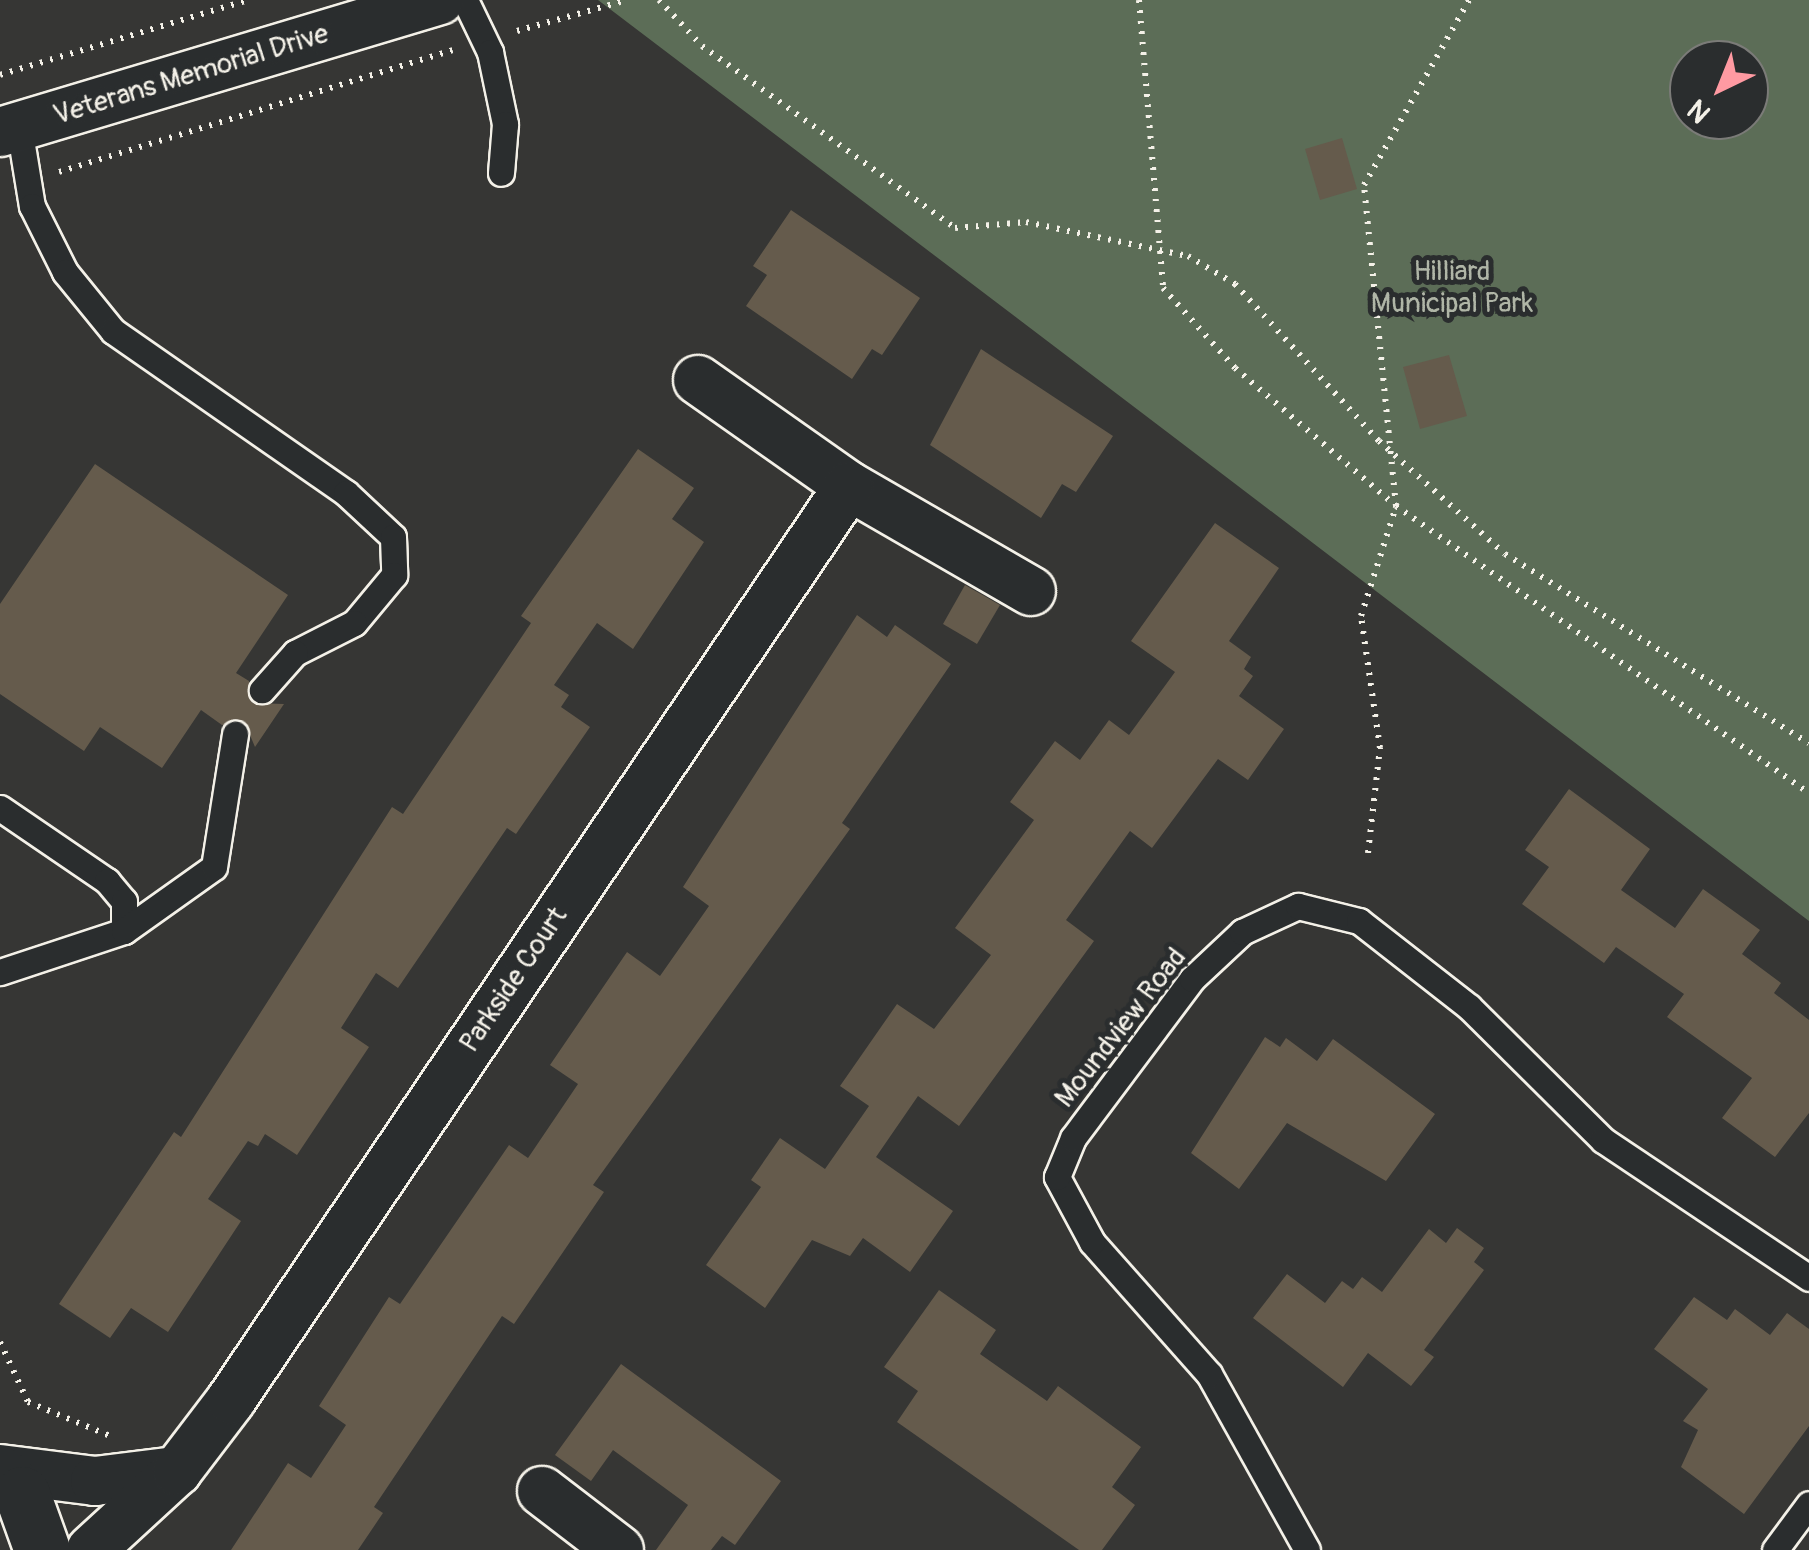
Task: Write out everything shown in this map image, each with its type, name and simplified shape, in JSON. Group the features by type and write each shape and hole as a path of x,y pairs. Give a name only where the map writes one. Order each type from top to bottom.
{"main road":[{"path":"0,1472 22,1494 42,1550"}],"street":[{"name":"Veterans Memorial Drive","path":"10,129 440,0"},
{"path":"698,380 849,486 1031,592"},
{"name":"Parkside Court","path":"91,1550 177,1471 849,486"},
{"path":"0,1472 107,1482 177,1471"},
{"path":"542,1491 619,1550"}],"lane":[{"path":"465,0 484,41 504,124 501,173"},
{"path":"10,129 66,272 113,331 346,493 394,537 394,575 354,623 296,653 262,690"},
{"path":"0,972 124,931 214,867 235,734"},
{"path":"0,808 107,881 124,901 124,931"},
{"name":"Moundview Road","path":"1307,1550 1209,1374 1092,1242 1057,1178 1073,1138 1192,978 1242,932 1298,906 1359,921 1469,1007 1603,1140 1809,1278"},
{"path":"1775,1550 1809,1504"}],"path":[{"path":"0,75 248,0"},
{"path":"28,182 626,0"},
{"path":"660,0 702,46 955,228 1026,222 1161,251 1235,284 1391,450 1505,554 1809,743"},
{"path":"1139,0 1163,288 1223,355 1396,506 1809,793"},
{"path":"1368,853 1380,748 1360,616 1396,506 1364,185 1469,0"}],"green space":[{"name":"Hilliard Municipal Park","path":"598,0 1809,0 1809,921"}],"building":[{"path":"1342,138 1357,189 1320,200 1305,149"},
{"path":"791,210 920,298 882,355 872,349 852,379 746,306 767,275 753,266"},
{"path":"981,349 1113,436 1076,492 1062,484 1041,518 930,445"},
{"path":"1449,355 1467,416 1420,429 1403,367"},
{"path":"638,449 694,488 672,519 704,542 633,649 597,623 554,685 569,695 561,707 590,727 516,834 507,828 398,988 376,973 341,1028 369,1047 297,1155 265,1134 258,1146 248,1141 208,1199 241,1221 168,1332 131,1308 110,1338 59,1304 174,1132 181,1137 392,807 403,814 531,623 521,616"},
{"path":"95,464 288,595 236,673 249,681 252,703 284,704 255,747 244,721 222,725 201,710 162,768 100,727 84,751 0,694 0,604"},
{"path":"1215,523 1279,568 1229,641 1251,657 1244,669 1253,676 1239,696 1284,729 1248,780 1218,759 1152,848 1130,831 1066,920 1094,941 959,1126 918,1096 876,1157 953,1211 910,1272 863,1238 850,1256 812,1240 765,1308 706,1265 761,1187 751,1180 780,1138 825,1169 869,1106 840,1086 897,1004 934,1029 991,955 955,928 1034,820 1010,802 1055,741 1080,760 1109,720 1129,735 1175,672 1131,641"},
{"path":"965,585 1000,605 977,644 943,624"},
{"path":"857,615 887,637 895,625 951,664 842,823 850,829 593,1185 604,1192 514,1324 502,1316 374,1507 383,1513 358,1550 231,1550 288,1463 311,1478 346,1425 319,1406 389,1297 400,1304 509,1145 528,1158 578,1084 550,1065 627,952 660,976 709,906 683,887"},
{"path":"1569,789 1650,849 1621,890 1675,928 1703,889 1760,930 1742,954 1781,983 1774,993 1809,1020 1809,1113 1775,1157 1722,1118 1752,1078 1667,1017 1684,994 1616,947 1604,963 1522,904 1549,867 1525,850"},
{"path":"1265,1037 1280,1047 1286,1038 1317,1061 1333,1039 1435,1114 1386,1181 1287,1123 1239,1189 1191,1153"},
{"path":"1457,1228 1484,1248 1474,1262 1484,1270 1424,1350 1434,1357 1411,1386 1368,1353 1343,1387 1253,1318 1287,1274 1325,1303 1342,1281 1353,1289 1362,1277 1382,1292 1429,1229 1446,1243"},
{"path":"939,1290 996,1330 980,1354 1047,1401 1058,1386 1141,1447 1112,1487 1135,1505 1102,1550 1079,1550 897,1422 918,1391 884,1367"},
{"path":"1694,1297 1727,1320 1735,1309 1770,1335 1787,1313 1809,1329 1809,1426 1744,1514 1681,1467 1698,1430 1683,1421 1708,1389 1654,1349"},
{"path":"621,1364 781,1481 735,1545 722,1536 711,1550 656,1550 688,1505 613,1450 591,1481 555,1455"}]}
